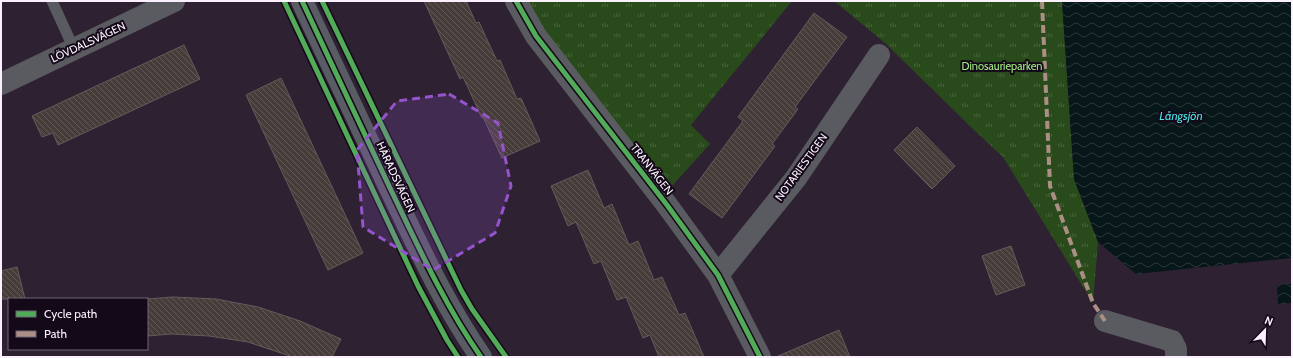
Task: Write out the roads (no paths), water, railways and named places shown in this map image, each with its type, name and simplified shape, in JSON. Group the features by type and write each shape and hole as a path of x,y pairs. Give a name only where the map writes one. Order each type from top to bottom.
{"street":[{"name":"LÖVDALSVÄGEN","path":"1,84 174,1"},
{"name":"HÄRADSVÄGEN","path":"302,1 422,255 467,337 481,357"},
{"name":"TRANVÄGEN","path":"516,1 536,36 667,205 718,275 760,357"},
{"name":"NOTARIESTIGEN","path":"718,275 796,178 879,55"},
{"path":"1105,321 1172,341 1176,348 1176,357"}],"lane":[{"path":"52,1 74,49"}],"water":[{"name":"Långsjön","path":"1062,1 1292,1 1292,258 1136,274 1098,242 1074,179"},
{"path":"1292,284 1292,303 1278,304 1277,285"}],"park label":[{"name":"Dinosaurieparken","path":"1002,66"}]}
